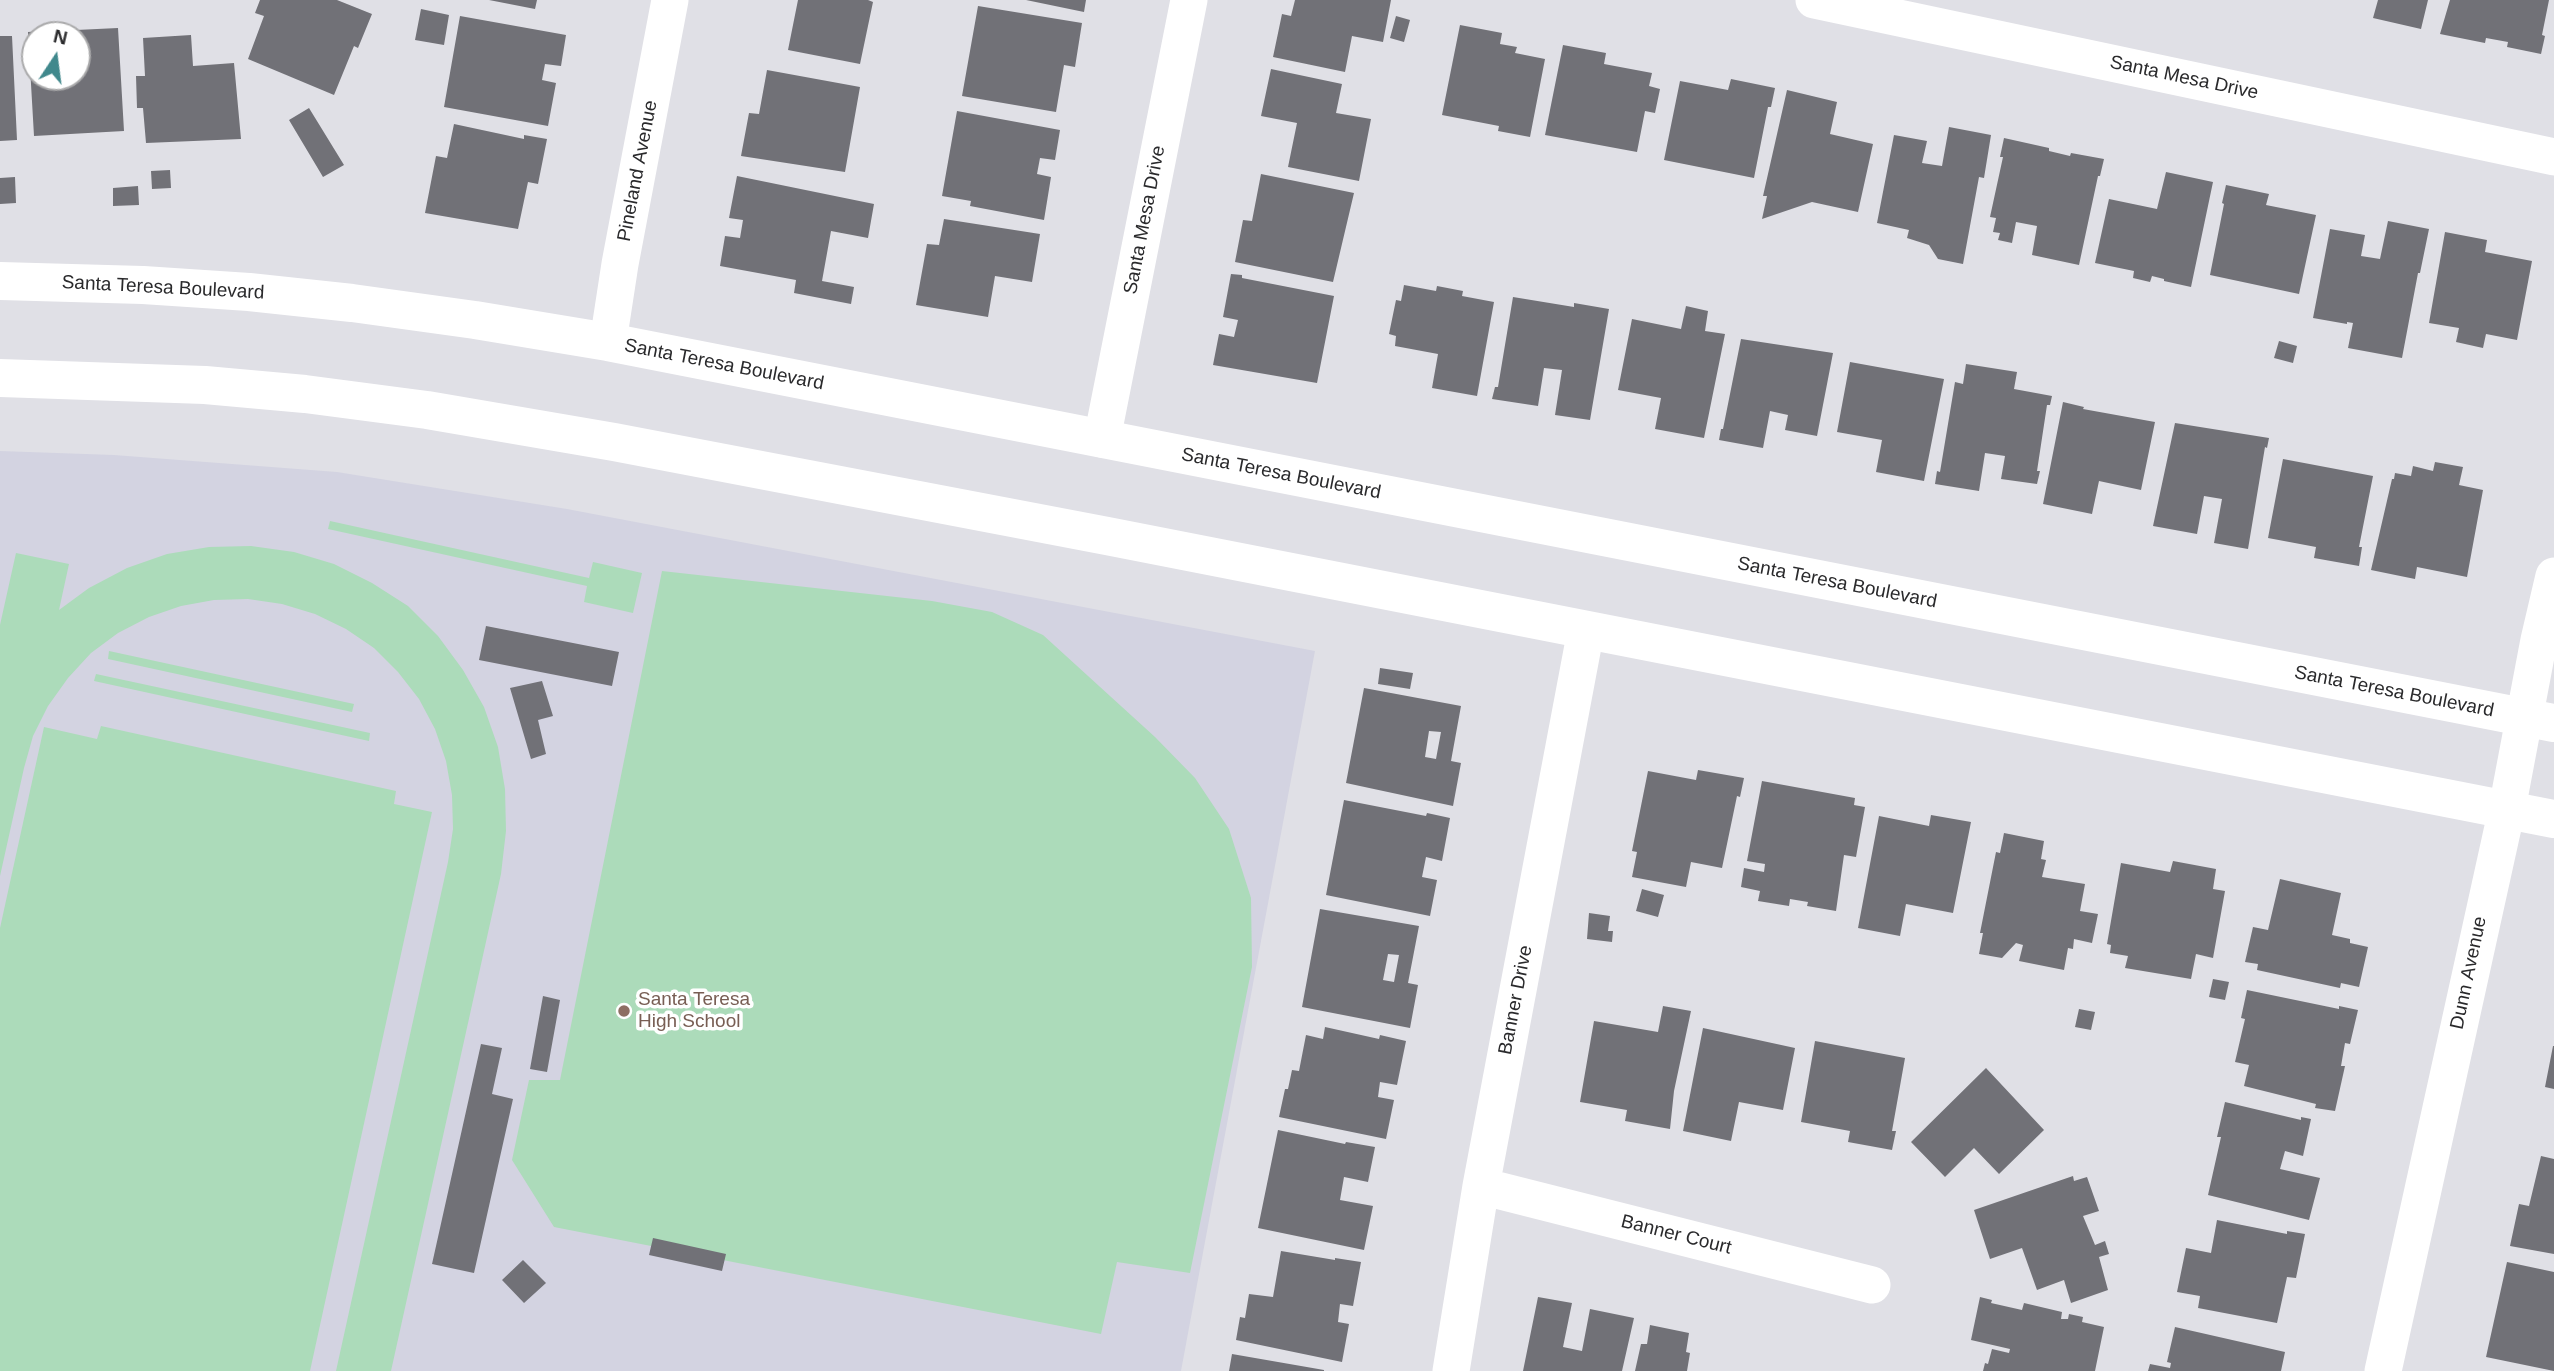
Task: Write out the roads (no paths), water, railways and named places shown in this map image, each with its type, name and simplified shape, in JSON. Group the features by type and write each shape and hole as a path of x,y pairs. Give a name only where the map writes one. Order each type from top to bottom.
{"main road":[{"name":"Santa Teresa Boulevard","path":"0,281 143,285 262,293 475,320 608,342 2540,721"},
{"path":"0,378 205,385 305,394 427,410 614,442 1080,530 2554,819"}],"street":[{"name":"Pineland Avenue","path":"608,342 620,264 670,0"},
{"name":"Santa Mesa Drive","path":"1102,439 1189,0"},
{"name":"Santa Mesa Drive","path":"1814,0 2554,157"},
{"name":"Dunn Avenue","path":"2383,1371 2507,809 2540,721 2539,640 2554,576"},
{"name":"Banner Drive","path":"1451,1371 1480,1186 1586,630"},
{"name":"Banner Court","path":"1480,1186 1871,1285"}],"place":[{"name":"Santa Teresa High School","path":"624,1011"}]}
